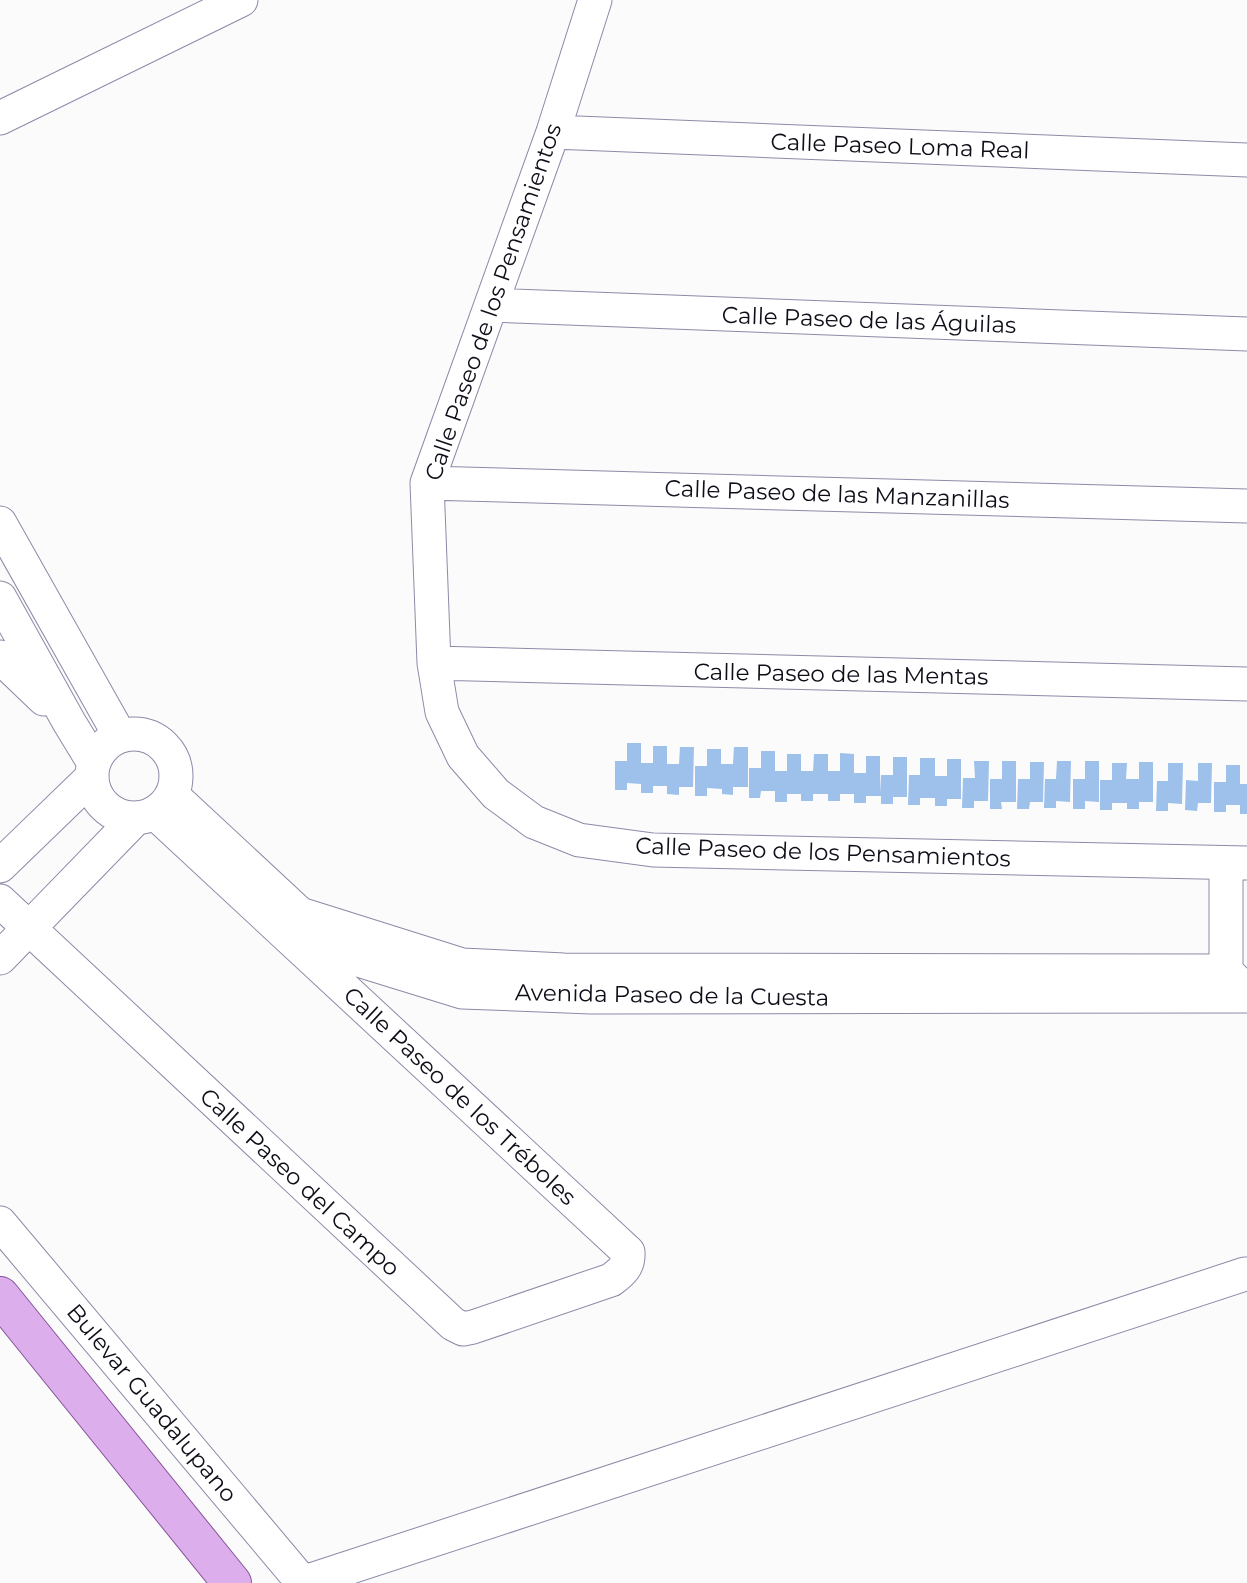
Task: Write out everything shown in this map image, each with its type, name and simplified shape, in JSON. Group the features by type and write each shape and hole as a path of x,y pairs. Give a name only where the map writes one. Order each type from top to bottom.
{"main road":[{"path":"0,1296 232,1583"}],"street":[{"path":"0,118 242,0"},
{"name":"Calle Paseo de los Pensamientos","path":"595,0 553,132 427,482 434,663 442,712 463,756 496,794 534,822 579,840 653,850 1237,863"},
{"name":"Calle Paseo Loma Real","path":"553,132 1247,160"},
{"name":"Calle Paseo de las Águilas","path":"491,305 1247,334"},
{"name":"Calle Paseo de las Manzanillas","path":"427,482 1247,506"},
{"path":"0,523 120,736"},
{"path":"0,598 93,770 95,790 101,801 122,816 154,808"},
{"path":"0,657 69,722"},
{"name":"Calle Paseo de las Mentas","path":"434,663 1247,684"},
{"path":"0,866 93,770 100,752 109,742 132,733 145,735 166,748 173,758 176,783 154,808 0,958"},
{"name":"Avenida Paseo de la Cuesta","path":"154,808 291,939 462,992 591,997 1240,986"},
{"name":"Avenida Paseo de la Cuesta","path":"154,808 300,914 462,965 564,970 1240,986"},
{"path":"1237,863 1240,986"},
{"name":"Calle Paseo del Campo","path":"0,901 453,1324 463,1329 473,1327 611,1280 626,1267 628,1252"},
{"name":"Calle Paseo de los Tréboles","path":"291,939 628,1252"},
{"name":"Bulevar Guadalupano","path":"0,1223 303,1583"},
{"path":"303,1583 1245,1274"}],"building":[{"path":"627,743 641,743 641,763 653,763 653,746 667,746 667,764 679,764 680,747 694,747 693,787 679,787 679,795 667,794 667,786 653,786 653,793 641,793 641,784 627,783 627,790 615,790 615,761 627,761"},
{"path":"734,747 748,747 748,787 733,787 733,795 722,794 722,789 707,788 707,796 695,796 695,766 707,766 707,749 721,749 721,764 733,764"},
{"path":"761,751 775,751 775,771 787,771 787,754 801,754 801,771 813,771 814,754 828,754 828,771 840,771 840,753 854,754 854,773 866,773 866,756 880,756 880,793 881,775 893,775 893,757 907,757 907,797 893,797 893,804 881,804 881,796 866,796 866,803 854,803 854,794 840,794 840,801 828,801 828,794 813,794 813,801 801,801 801,794 787,794 787,802 775,802 775,791 761,791 760,798 749,798 749,768 761,768"},
{"path":"920,758 935,758 935,776 947,776 947,759 961,759 961,799 947,799 947,806 935,806 935,798 920,798 920,805 908,805 909,775 920,775"},
{"path":"974,761 989,761 988,801 974,801 974,808 962,808 963,778 975,778"},
{"path":"1002,761 1016,761 1016,802 1001,802 1002,809 990,809 990,779 1002,779"},
{"path":"1057,761 1071,761 1070,802 1056,801 1056,808 1044,808 1045,779 1056,779"},
{"path":"1085,761 1099,761 1099,802 1085,801 1085,809 1073,809 1073,779 1085,779"},
{"path":"1030,762 1044,762 1043,802 1030,802 1029,809 1017,809 1018,779 1030,779"},
{"path":"1139,762 1153,762 1153,802 1139,802 1139,809 1127,809 1127,803 1112,803 1112,810 1100,810 1100,780 1112,780 1112,763 1127,763 1126,779 1139,779"},
{"path":"1168,763 1183,763 1182,804 1168,803 1168,811 1156,811 1157,781 1168,781"},
{"path":"1198,763 1212,763 1211,803 1198,803 1197,811 1185,810 1186,780 1198,781"},
{"path":"1226,765 1240,765 1240,784 1247,784 1247,814 1240,814 1240,805 1226,805 1226,812 1214,812 1214,782 1226,782"}]}
